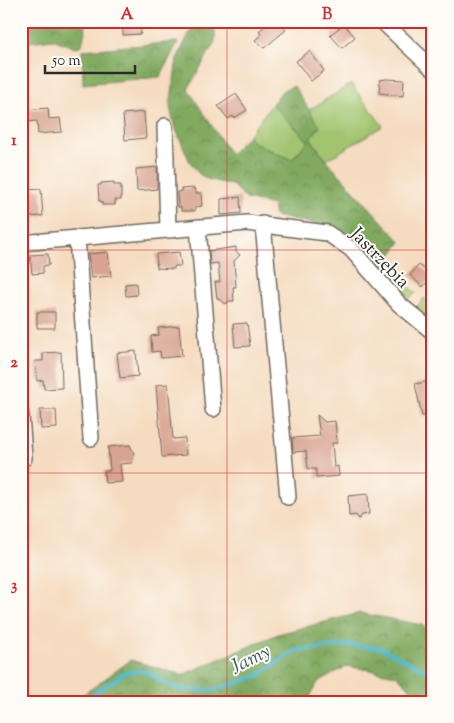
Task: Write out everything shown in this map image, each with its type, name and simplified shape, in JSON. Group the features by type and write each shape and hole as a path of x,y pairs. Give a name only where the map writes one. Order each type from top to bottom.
{"street":[{"path":"382,21 433,69"},
{"path":"165,126 168,230"},
{"path":"263,224 288,497"},
{"name":"Jastrzębia","path":"21,243 198,227 263,224 327,233 362,261 399,304 433,332"},
{"path":"198,227 213,409"},
{"path":"77,238 91,438"},
{"path":"21,415 24,458"}],"green space":[{"path":"21,21 87,21 82,45 75,48 53,39 21,43"},
{"path":"195,21 215,21 215,42 188,89 230,154 248,136 253,142 292,160 308,141 272,104 283,90 294,86 320,127 310,138 326,160 401,242 382,266 375,270 330,227 275,216 273,205 246,199 232,185 207,179 198,173 189,160 174,125 170,107 177,59"},
{"path":"178,42 160,77 83,84 82,50"},
{"path":"351,84 383,126 326,160 310,137 309,110"},
{"path":"272,104 308,141 291,160 253,142 248,136"},
{"path":"382,266 416,293 408,299 401,299 375,270"},
{"path":"424,298 433,303 433,325 414,310"},
{"path":"360,613 422,625 433,633 433,702 424,702 396,675 347,666 318,682 307,702 73,702 131,660 182,675 278,634"}],"building":[{"path":"122,21 140,21 141,34 123,35"},
{"path":"271,21 279,21 286,30 264,48 255,40 261,35 259,31"},
{"path":"344,24 355,37 342,48 330,35"},
{"path":"310,51 324,71 311,81 296,61"},
{"path":"380,80 404,80 403,96 379,93"},
{"path":"236,94 247,110 234,118 233,116 228,119 218,106"},
{"path":"48,108 49,119 60,118 62,132 38,134 37,121 26,122 25,110"},
{"path":"144,112 146,138 125,140 123,114"},
{"path":"157,167 157,189 137,191 136,169"},
{"path":"114,182 114,185 121,185 121,200 115,200 115,205 102,205 102,201 99,201 98,185"},
{"path":"194,188 195,193 201,193 202,206 195,207 195,211 181,211 181,207 178,207 177,192 181,191 181,189"},
{"path":"41,189 43,216 27,217 24,190"},
{"path":"240,197 241,213 221,215 221,199"},
{"path":"236,247 236,252 240,255 234,261 236,287 233,287 234,301 229,301 226,304 217,298 215,282 220,282 218,263 210,264 209,251"},
{"path":"108,252 111,276 91,278 88,254"},
{"path":"179,252 181,266 174,266 174,269 157,268 156,254"},
{"path":"48,254 49,265 43,266 43,273 32,274 30,255"},
{"path":"419,265 432,276 423,287 410,275"},
{"path":"136,283 137,295 126,296 125,284"},
{"path":"37,312 55,312 55,328 37,328"},
{"path":"247,323 250,346 235,347 233,324"},
{"path":"179,326 182,356 161,358 160,351 152,352 151,336 159,335 158,328"},
{"path":"136,351 138,376 120,378 117,353"},
{"path":"61,352 62,388 44,389 43,380 37,381 35,361 43,361 43,353"},
{"path":"430,381 433,415 422,416 415,384"},
{"path":"168,384 173,439 185,438 186,455 162,457 156,385"},
{"path":"40,410 56,410 57,428 41,429"},
{"path":"317,415 325,422 335,421 337,443 332,443 334,467 338,466 339,476 316,478 316,469 308,469 306,451 293,452 292,438 320,436"},
{"path":"130,445 134,454 132,463 120,464 122,482 105,483 104,471 110,471 108,447"},
{"path":"368,494 369,514 362,515 359,519 356,515 349,516 348,496"}],"waterway":[{"name":"Jamy","path":"87,702 90,696 126,672 146,671 163,682 182,690 214,690 256,677 296,650 349,645 381,648 433,674"}]}
